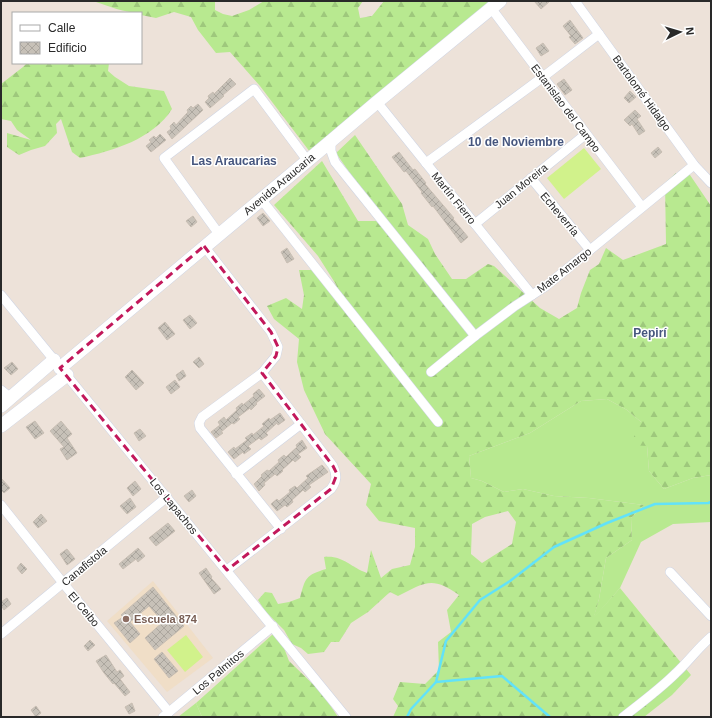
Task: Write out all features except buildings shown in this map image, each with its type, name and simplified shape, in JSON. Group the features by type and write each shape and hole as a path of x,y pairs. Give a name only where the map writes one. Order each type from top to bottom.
{"main road":[{"name":"Avenida Araucaria","path":"1,426 60,367 376,102 496,4"},
{"name":"Avenida Araucaria","path":"4,398 60,367"}],"street":[{"name":"Bartolomé Hidalgo","path":"575,1 694,165 711,183"},
{"name":"Estanislao del Campo","path":"496,4 543,77 642,207"},
{"path":"426,163 599,34"},
{"path":"219,234 164,158 254,89 307,160"},
{"name":"Martín Fierro","path":"376,102 532,295"},
{"name":"Juan Moreira","path":"475,224 586,134"},
{"path":"331,141 331,151 335,162 475,336"},
{"name":"Mate Amargo","path":"432,372 475,336 546,286 694,165"},
{"name":"Echeverría","path":"531,178 590,250"},
{"path":"261,199 438,422"},
{"path":"204,246 271,332 278,347 276,356 262,373 202,417 199,423 200,428 281,529"},
{"name":"Los Lapachos","path":"1,295 346,717"},
{"path":"227,570 281,529 331,489 336,483 337,474 333,466 262,373"},
{"path":"236,474 300,424"},
{"name":"Canafistola","path":"1,634 167,497"},
{"name":"El Ceibo","path":"1,505 166,714"},
{"path":"670,572 711,616"},
{"name":"Los Palmitos","path":"166,714 273,626"},
{"path":"623,717 672,677 704,643 711,638"}],"highlighted area":[{"path":"204,246 271,332 278,347 276,356 262,373 333,466 337,474 331,489 227,570 60,368"}],"shaded area":[{"path":"153,581 213,658 167,692 107,621"}],"green space":[{"path":"93,1 215,1 215,10 232,16 249,10 264,1 363,1 358,8 360,18 372,16 384,1 493,1 310,152 260,86 230,52 216,53 198,30 191,17 174,12 156,18 142,15 142,12 123,11"},
{"path":"26,64 109,64 108,71 129,86 164,91 172,109 164,119 143,136 106,152 80,158 72,152 61,119 56,124 57,133 45,146 19,155 7,147 7,133 31,140 17,130 11,121 1,119 1,84"},
{"path":"355,135 402,204 408,225 428,239 435,254 452,279 466,279 488,264 494,266 540,308 559,319 577,308 590,270 599,264 606,248 623,260 666,244 665,183 676,173 690,175 711,206 711,475 693,478 664,489 649,471 647,446 630,445 641,422 627,410 607,399 581,401 530,433 469,456 471,478 482,481 504,492 523,489 554,496 589,498 644,505 631,518 632,540 606,558 599,599 594,617 620,588 691,675 672,695 644,717 393,717 398,706 393,699 400,682 425,684 439,670 438,642 451,632 447,610 459,595 442,585 435,583 429,583 416,587 398,596 390,592 368,612 351,623 339,642 331,642 324,652 308,654 301,648 292,644 284,630 265,611 258,600 265,592 272,593 278,604 300,598 307,578 314,573 326,569 324,557 336,558 367,573 371,550 381,578 392,569 410,565 415,547 415,528 379,521 366,505 371,484 325,434 304,390 297,362 299,339 274,319 267,306 286,298 302,309 304,295 299,270 319,270 337,286 318,256 274,205 322,161 358,221 383,221 336,153","holes":["508,511 516,522 512,544 482,563 471,554 472,524 485,517"]},
{"path":"584,148 601,169 564,199 547,178"},
{"path":"607,399 627,410 641,422 647,446 649,471 664,489 693,478 711,475 711,522 673,524 641,542 620,588 593,619 599,599 606,558 632,540 631,518 644,505 589,498 554,496 523,489 504,492 482,481 471,478 469,456 530,433 581,401"},
{"path":"273,634 281,640 289,661 322,693 338,717 202,717 196,703"},
{"path":"186,635 203,657 185,672 167,650"},
{"path":"196,703 202,717 178,717"}],"waterway":[{"path":"407,717 411,709 436,682 446,641 480,600 510,581 554,547 607,523 655,504 711,502"},
{"path":"436,682 502,676 550,717"}],"place":[{"name":"Escuela 874","path":"126,619"}],"district":[{"name":"10 de Noviembre","path":"516,142"},
{"name":"Las Araucarias","path":"234,161"},
{"name":"Pepirí","path":"650,333"}]}
